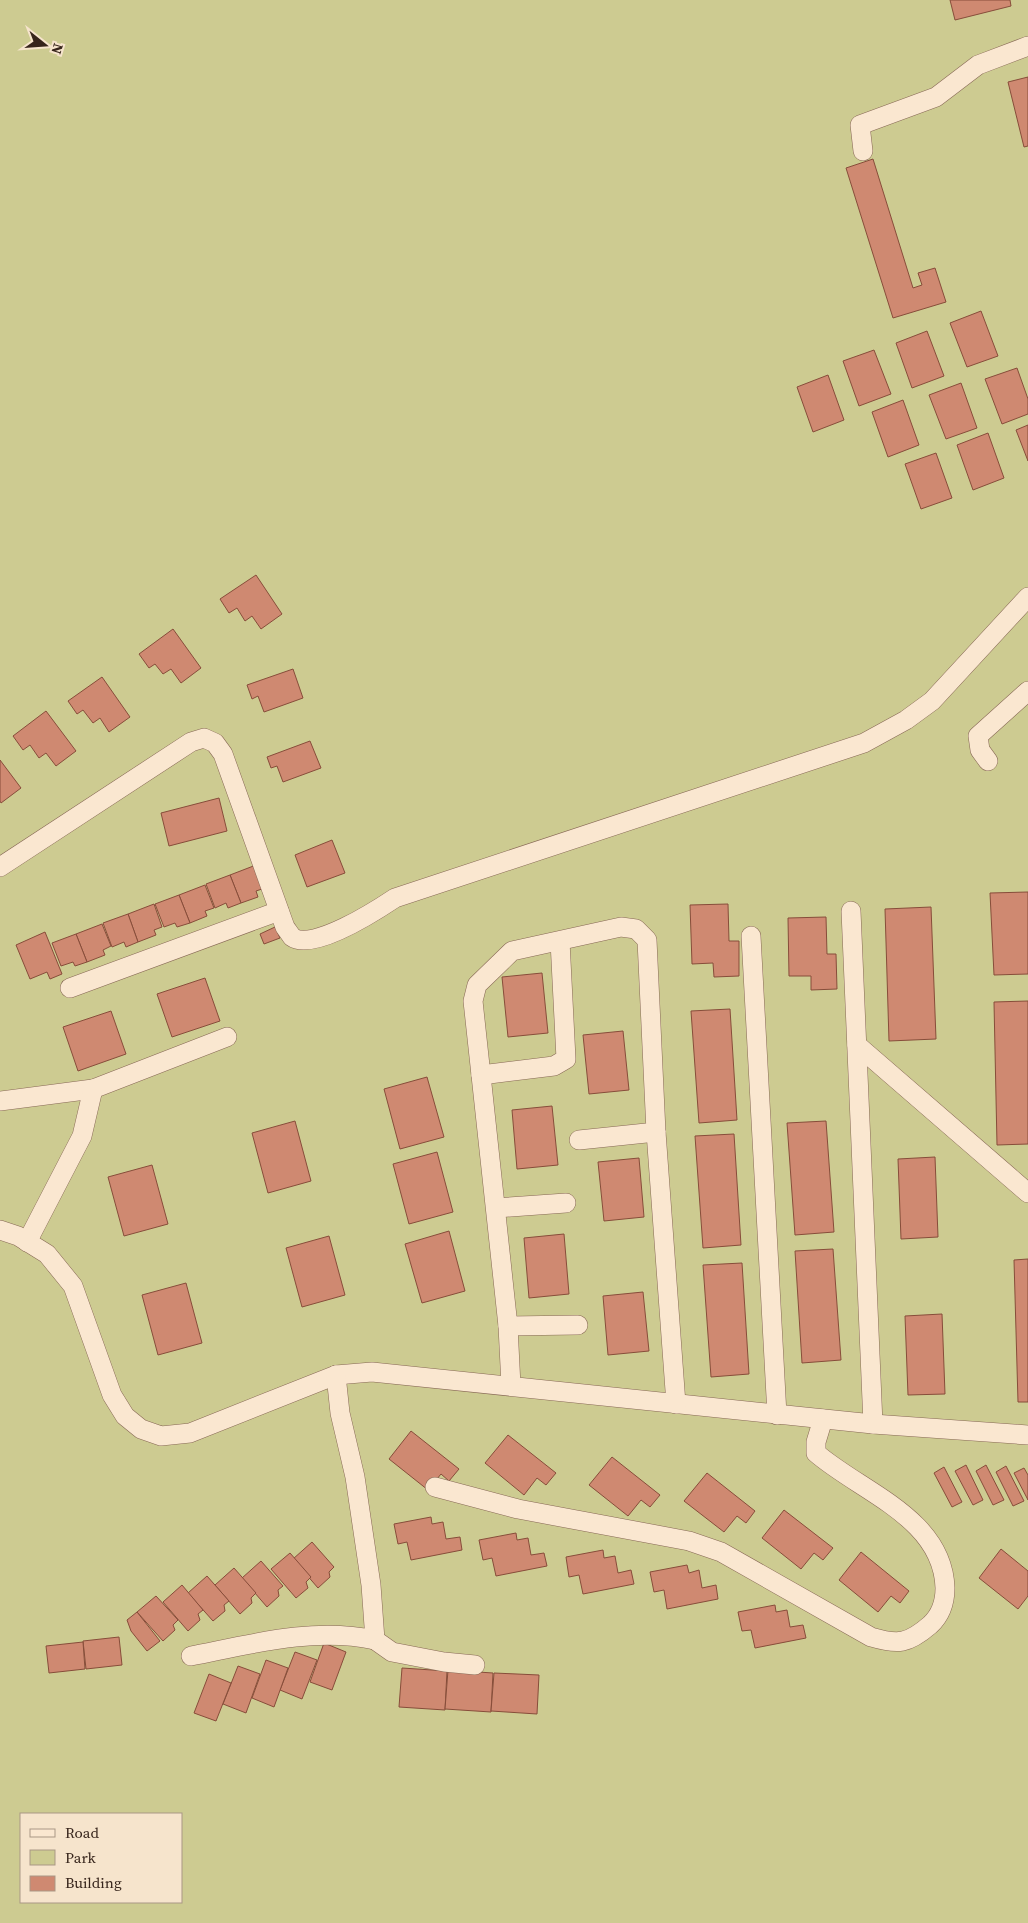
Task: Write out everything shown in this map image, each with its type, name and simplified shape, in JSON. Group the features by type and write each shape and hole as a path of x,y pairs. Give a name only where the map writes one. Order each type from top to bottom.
{"street":[{"path":"863,151 860,125 936,97 978,65 1028,46"},
{"path":"0,867 191,742 204,738 215,743 223,754 285,927 293,937 305,940 340,930 395,898 864,743 906,720 932,701 1028,597"},
{"path":"988,761 980,750 978,736 1028,691"},
{"path":"70,988 280,911"},
{"path":"852,911 873,1424"},
{"path":"511,1386 508,1326 473,1001 477,985 512,951 560,942 621,927 636,929 647,940 656,1132 676,1404"},
{"path":"751,936 777,1414"},
{"path":"481,1075 554,1066 566,1059 560,942"},
{"path":"0,1100 93,1089 227,1037"},
{"path":"857,1045 1028,1193"},
{"path":"27,1242 82,1136 93,1089"},
{"path":"579,1140 656,1132"},
{"path":"496,1208 566,1203"},
{"path":"0,1230 27,1242 47,1254 73,1286 112,1395 124,1416 141,1429 161,1436 190,1433 336,1375 372,1372 873,1424 1028,1435"},
{"path":"508,1326 578,1325"},
{"path":"336,1375 340,1413 355,1477 371,1585 375,1640"},
{"path":"435,1487 518,1509 689,1541 721,1552 871,1637 893,1643 917,1636 935,1620 945,1600 941,1561 930,1541 910,1519 816,1454 816,1442 823,1419"},
{"path":"191,1656 282,1638 326,1634 350,1635 375,1640 392,1652 444,1662 475,1665"}],"green space":[{"path":"0,0 1028,0 1028,1923 0,1923"}],"building":[{"path":"950,0 1010,0 1011,6 955,20"},
{"path":"1028,77 1028,146 1024,147 1008,82"},
{"path":"873,159 913,288 922,285 918,273 935,268 946,302 893,318 846,168"},
{"path":"981,311 998,356 967,367 950,323"},
{"path":"927,331 944,376 912,388 896,343"},
{"path":"874,350 891,394 859,406 843,361"},
{"path":"1017,368 1028,399 1028,414 1002,424 985,379"},
{"path":"828,375 844,420 813,432 797,387"},
{"path":"961,383 977,428 946,439 929,395"},
{"path":"903,400 919,445 888,457 872,412"},
{"path":"1028,425 1028,461 1016,430"},
{"path":"988,433 1004,478 973,490 957,445"},
{"path":"936,453 952,498 921,509 905,464"},
{"path":"256,575 282,614 261,629 252,616 245,621 237,608 229,613 220,599"},
{"path":"173,629 201,668 181,683 171,669 163,674 155,664 149,668 139,654"},
{"path":"293,669 303,698 264,712 258,696 252,699 247,685"},
{"path":"102,677 130,717 109,732 100,718 93,723 83,710 77,714 68,701"},
{"path":"46,711 76,751 56,766 46,753 39,758 30,745 23,750 13,736"},
{"path":"310,741 321,768 283,782 277,766 271,768 267,757"},
{"path":"0,760 21,788 1,803 0,801"},
{"path":"219,798 227,831 169,846 161,813"},
{"path":"332,840 345,873 307,887 295,855"},
{"path":"256,865 265,888 256,891 258,897 241,903 230,875"},
{"path":"230,875 241,903 228,908 226,903 215,908 206,884"},
{"path":"205,885 214,908 205,911 207,916 190,923 179,895"},
{"path":"1028,892 1028,974 994,975 990,893"},
{"path":"179,895 190,923 177,927 175,923 164,927 155,904"},
{"path":"154,904 162,927 154,930 156,935 138,942 128,914"},
{"path":"728,904 729,941 739,941 739,976 714,977 713,963 692,964 690,905"},
{"path":"931,907 936,1039 889,1041 885,909"},
{"path":"128,914 138,942 126,947 124,942 112,947 103,923"},
{"path":"826,917 827,954 836,954 837,989 811,990 811,976 789,976 788,918"},
{"path":"102,924 111,946 103,950 105,955 87,962 76,934"},
{"path":"275,927 280,938 264,944 260,934"},
{"path":"45,932 62,974 50,979 47,972 30,979 16,945"},
{"path":"76,934 87,962 75,966 73,962 61,966 52,943"},
{"path":"542,973 548,1033 508,1037 502,977"},
{"path":"205,978 220,1021 172,1037 157,994"},
{"path":"1028,1001 1028,1144 997,1145 994,1002"},
{"path":"730,1009 737,1120 699,1123 691,1011"},
{"path":"111,1011 126,1054 78,1071 63,1027"},
{"path":"623,1031 629,1090 589,1094 583,1035"},
{"path":"427,1077 444,1137 400,1149 384,1089"},
{"path":"552,1106 558,1165 517,1169 512,1110"},
{"path":"295,1121 311,1181 268,1193 252,1133"},
{"path":"826,1121 834,1232 795,1235 787,1123"},
{"path":"734,1134 741,1245 703,1248 695,1136"},
{"path":"437,1152 453,1212 409,1224 393,1164"},
{"path":"935,1157 938,1237 901,1239 898,1159"},
{"path":"639,1158 644,1217 604,1221 598,1162"},
{"path":"152,1165 168,1224 124,1236 108,1177"},
{"path":"449,1231 465,1291 422,1303 405,1244"},
{"path":"564,1234 569,1294 529,1298 524,1238"},
{"path":"329,1236 345,1295 302,1307 286,1248"},
{"path":"833,1249 841,1360 802,1363 795,1251"},
{"path":"1028,1259 1028,1402 1018,1402 1014,1260"},
{"path":"742,1263 749,1374 711,1377 703,1265"},
{"path":"186,1283 202,1343 158,1355 142,1295"},
{"path":"643,1292 649,1351 608,1355 603,1296"},
{"path":"942,1314 945,1394 908,1395 905,1316"},
{"path":"411,1431 459,1469 449,1481 441,1474 428,1490 389,1459"},
{"path":"508,1435 556,1473 546,1485 537,1478 524,1495 485,1463"},
{"path":"612,1457 660,1495 650,1507 641,1500 628,1516 589,1485"},
{"path":"966,1465 983,1500 973,1505 955,1471"},
{"path":"986,1465 1004,1500 993,1505 976,1471"},
{"path":"1006,1466 1024,1501 1013,1506 996,1472"},
{"path":"944,1467 962,1502 952,1507 934,1473"},
{"path":"1024,1468 1028,1475 1028,1500 1014,1473"},
{"path":"707,1473 755,1511 746,1523 737,1516 724,1532 684,1501"},
{"path":"784,1510 833,1548 823,1560 814,1553 801,1569 762,1538"},
{"path":"431,1517 432,1524 443,1522 446,1539 460,1537 462,1550 411,1560 407,1542 398,1544 394,1524"},
{"path":"516,1533 517,1540 528,1538 531,1555 544,1553 547,1566 496,1576 492,1558 483,1560 479,1540"},
{"path":"312,1542 334,1567 329,1572 330,1577 318,1588 293,1559"},
{"path":"1001,1549 1028,1571 1028,1596 1018,1609 979,1578"},
{"path":"603,1550 604,1558 615,1556 618,1573 631,1570 634,1584 583,1594 579,1575 569,1577 566,1557"},
{"path":"861,1552 909,1591 900,1603 891,1596 878,1612 839,1580"},
{"path":"290,1553 311,1577 306,1582 308,1588 296,1598 271,1569"},
{"path":"261,1561 283,1586 278,1590 279,1596 267,1607 242,1578"},
{"path":"687,1565 689,1573 699,1570 702,1588 716,1585 718,1599 667,1609 664,1590 654,1592 650,1572"},
{"path":"234,1568 256,1593 251,1598 252,1603 240,1614 215,1585"},
{"path":"207,1576 229,1601 224,1605 225,1611 213,1621 188,1593"},
{"path":"182,1585 203,1610 198,1614 200,1620 188,1631 163,1602"},
{"path":"156,1596 178,1620 173,1625 175,1630 163,1641 137,1612"},
{"path":"775,1605 776,1612 787,1610 790,1627 803,1625 806,1638 755,1648 751,1630 742,1631 738,1612"},
{"path":"137,1612 160,1641 147,1651 131,1631 127,1620"},
{"path":"119,1637 122,1665 86,1669 83,1641"},
{"path":"83,1642 85,1669 49,1673 46,1646"},
{"path":"324,1643 346,1652 332,1690 310,1682"},
{"path":"295,1652 317,1660 302,1699 280,1690"},
{"path":"266,1660 288,1668 274,1707 252,1698"},
{"path":"238,1666 260,1674 246,1713 223,1704"},
{"path":"402,1668 447,1671 445,1710 399,1707"},
{"path":"448,1670 493,1673 491,1712 445,1709"},
{"path":"494,1673 539,1675 537,1714 491,1711"},
{"path":"209,1674 231,1683 216,1721 194,1713"}]}
